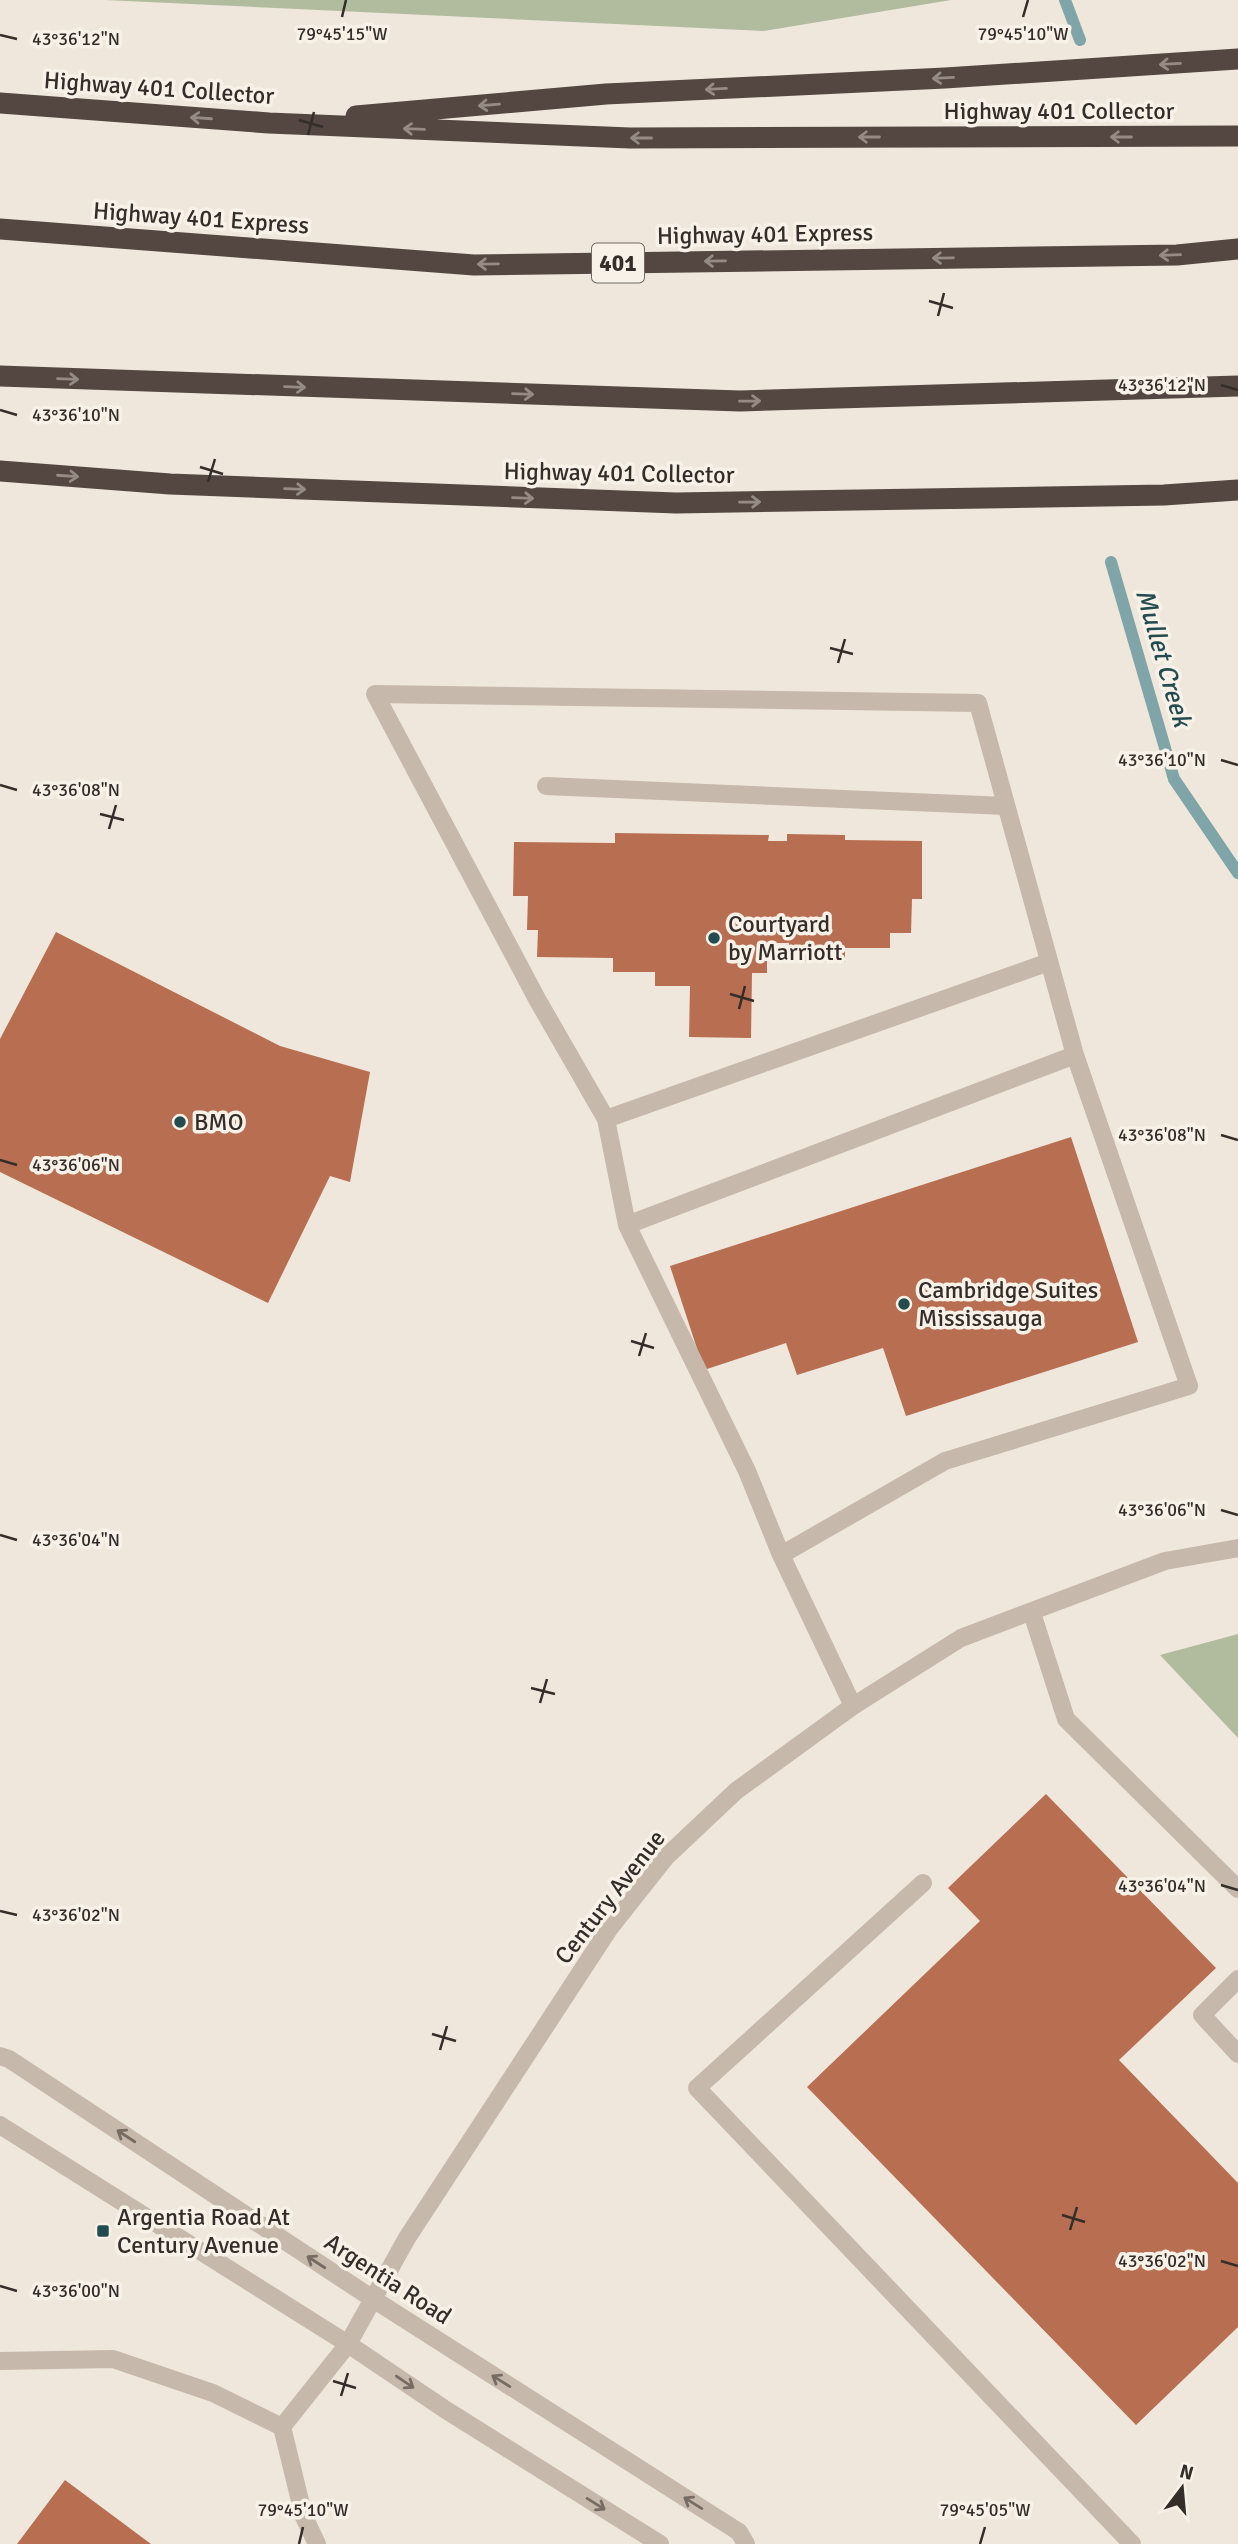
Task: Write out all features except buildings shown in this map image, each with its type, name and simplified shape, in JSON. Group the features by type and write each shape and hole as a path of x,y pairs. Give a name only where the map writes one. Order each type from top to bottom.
{"highway":[{"path":"269,123 606,94 1238,60"},
{"name":"Highway 401 Collector","path":"0,103 269,123 630,138 1238,136"},
{"name":"Highway 401 Express","path":"0,229 474,265 1177,255 1238,249"},
{"path":"0,376 740,401 1238,386"},
{"name":"Highway 401 Collector","path":"0,471 170,484 676,503 1164,495 1238,490"}],"street":[{"path":"781,1555 945,1461 1189,1386 1075,1055 978,703 376,694 537,999 606,1119 627,1225 747,1471 781,1555 853,1706"},
{"path":"546,786 1006,806"},
{"path":"606,1119 1049,962"},
{"path":"627,1225 1075,1055"},
{"name":"Century Avenue","path":"282,2427 348,2344 407,2238 609,1929 666,1857 736,1791 853,1706 961,1637 1032,1613 1166,1561 1238,1548"},
{"path":"1032,1613 1066,1719 1238,1889"},
{"path":"923,1883 697,2088 1132,2544"},
{"path":"1238,1979 1202,2015 1238,2054"},
{"name":"Argentia Road","path":"0,2056 9,2059 373,2300 739,2532 746,2544"},
{"path":"0,2125 660,2544"},
{"path":"0,2361 113,2359 213,2393 282,2427 304,2518 317,2544"}],"green space":[{"path":"105,0 951,0 764,31"},
{"path":"1238,1634 1238,1738 1160,1655"}],"waterway":[{"name":"Mullet Creek","path":"1065,0 1080,40"},
{"name":"Mullet Creek","path":"1111,562 1174,779 1238,873"}],"place":[{"name":"Courtyard by Marriott","path":"714,938"},
{"name":"BMO","path":"180,1122"},
{"name":"Cambridge Suites Mississauga","path":"904,1304"},
{"name":"Argentia Road At Century Avenue","path":"103,2231"}]}
